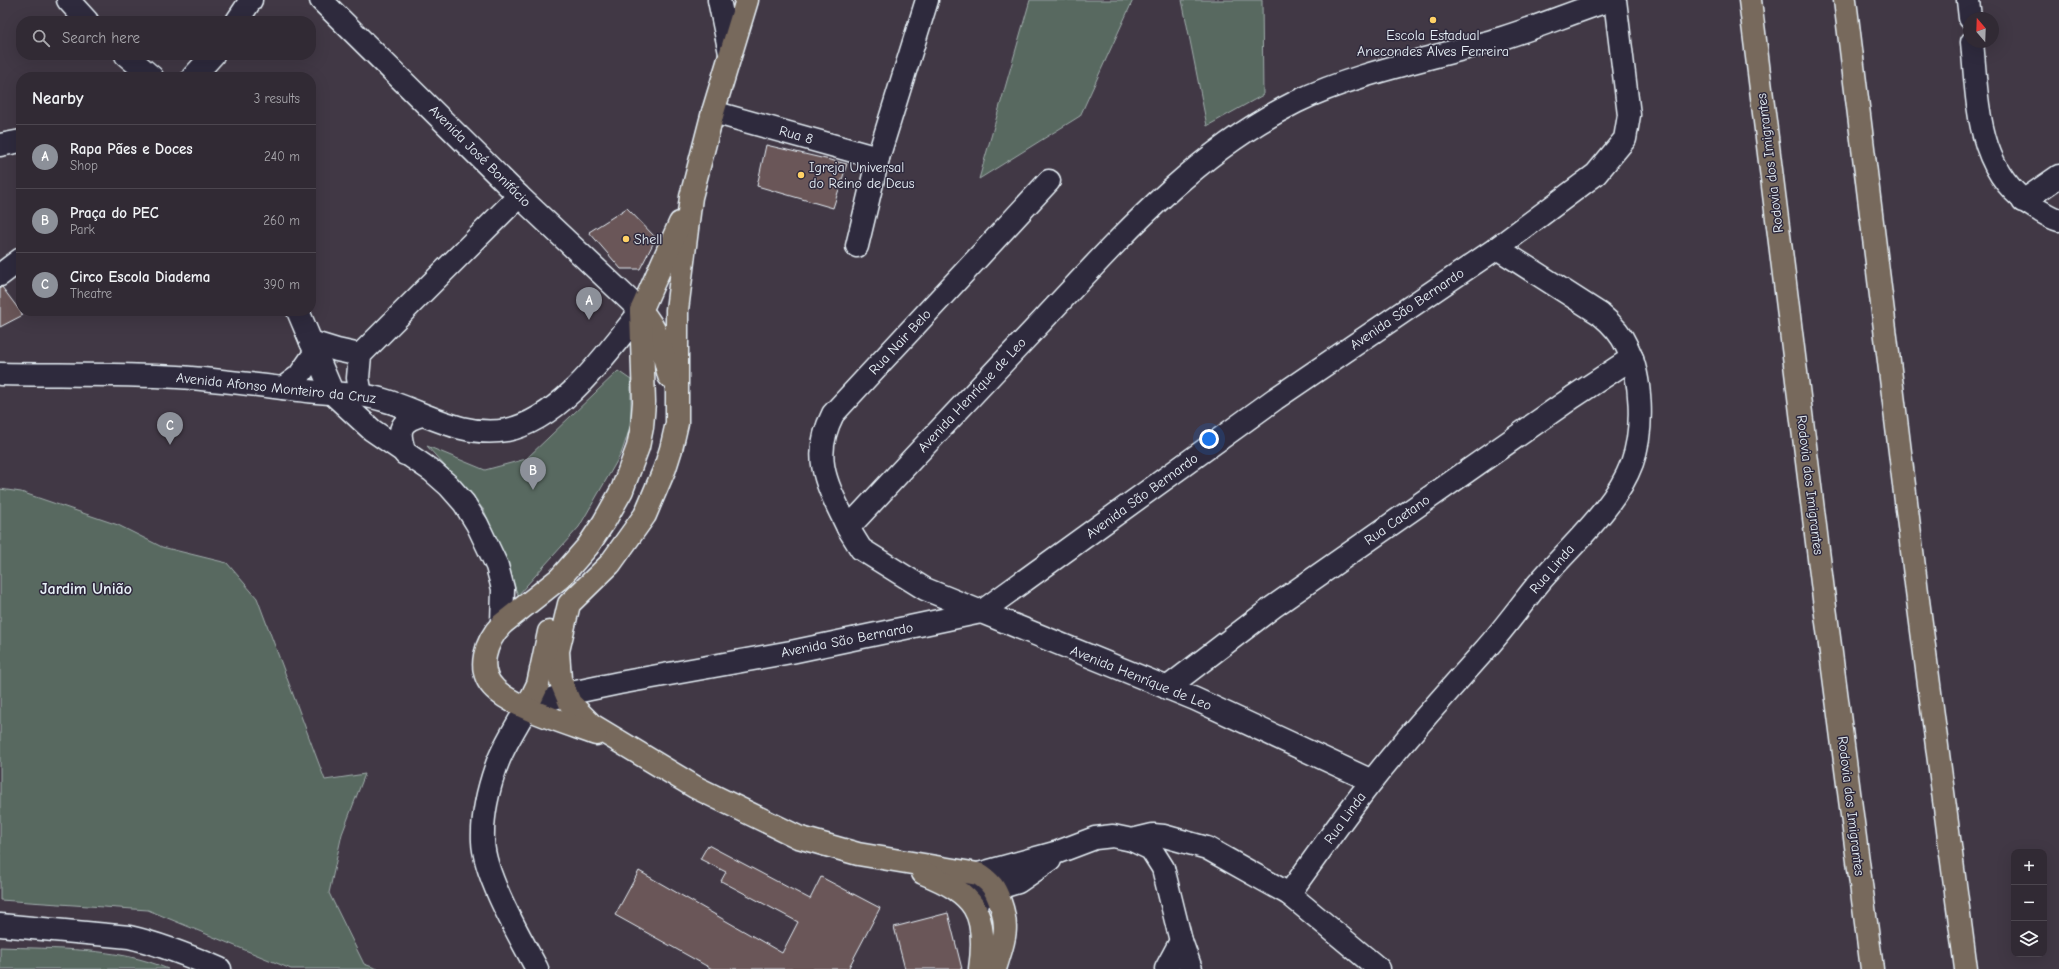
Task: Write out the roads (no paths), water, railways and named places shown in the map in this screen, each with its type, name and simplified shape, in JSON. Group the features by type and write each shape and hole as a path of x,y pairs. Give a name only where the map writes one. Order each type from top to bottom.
{"main road":[{"path":"527,707 538,684 550,625 560,611 610,564 645,515 665,468 671,449 677,423 677,310 691,197 730,52 747,0"},
{"name":"Rodovia dos Imigrantes","path":"1750,0 1767,146 1872,969"},
{"path":"1845,0 1917,592 1966,969"},
{"path":"621,744 505,698 494,688 487,678 484,663 486,649 496,630 560,578 588,546 604,522 622,490 638,447 642,427 644,402 641,311 691,197"},
{"path":"641,311 651,322 661,344 677,408"},
{"path":"569,604 558,651 560,679 566,694 577,711 592,725 621,744 695,787 798,837 858,854 978,874 995,888 1006,918 1002,947 995,969"},
{"path":"900,861 949,884 967,897 980,922 983,938 980,969"}],"street":[{"path":"68,0 82,16"},
{"name":"Avenida José Bonifácio","path":"321,0 519,196 641,311"},
{"path":"719,0 730,52"},
{"path":"858,246 878,158 926,0"},
{"name":"Avenida Henríque de Leo","path":"1372,781 1195,699 925,590 861,549 848,528 1108,250 1171,189 1201,163 1234,139 1297,102 1345,83 1503,38 1610,0"},
{"name":"Avenida São Bernardo","path":"527,707 566,694 618,682 837,643 981,612 1275,399 1497,248 1596,174 1625,139 1629,115 1615,0"},
{"path":"1968,0 1969,12"},
{"path":"241,16 253,1"},
{"path":"1973,48 1980,125 1991,158 2006,183 2023,201 2059,220"},
{"path":"132,60 146,72"},
{"path":"198,72 209,60"},
{"path":"209,72 212,60"},
{"name":"Rua 8","path":"713,112 878,158"},
{"path":"0,145 16,142"},
{"path":"2023,201 2059,176"},
{"name":"Rua Nair Belo","path":"848,528 825,477 822,461 825,430 833,414 1049,181"},
{"path":"361,396 358,378 360,355 519,196"},
{"name":"Rua Linda","path":"1289,894 1372,781 1440,699 1485,650 1538,584 1604,510 1632,464 1637,446 1639,394 1632,358 1627,345 1614,326 1600,314 1497,248"},
{"path":"0,275 16,263"},
{"name":"Avenida Afonso Monteiro da Cruz","path":"0,374 181,377 361,396 406,406 422,415 459,428 484,433 509,429 532,420 563,401 602,359 641,311"},
{"path":"300,316 333,394 372,430 432,471 449,486 464,503 477,524 497,566 503,589 502,624"},
{"path":"313,347 360,355"},
{"path":"283,388 299,376 313,347"},
{"name":"Rua Caetano","path":"1167,688 1273,607 1573,397 1632,358"},
{"path":"405,454 400,439 400,431 410,418 422,415"},
{"path":"527,707 497,765 484,810 482,841 485,860 492,878 537,969"},
{"path":"1132,840 1153,835 1191,842 1233,862 1289,894 1379,969"},
{"path":"1058,852 1039,869 1018,882 967,897 969,880 978,874 1058,852 1095,838 1113,836 1132,840 1151,849 1163,868 1191,969"},
{"path":"0,925 129,937 184,954 220,969"},
{"path":"1166,969 1182,941"}],"place":[{"name":"Escola Estadual Anecondes Alves Ferreira","path":"1433,20"},
{"name":"Igreja Universal do Reino de Deus","path":"801,175"},
{"name":"Shell","path":"626,239"},
{"name":"Rapa Pães e Doces","path":"589,320"},
{"name":"Circo Escola Diadema","path":"170,445"},
{"name":"Praça do PEC","path":"533,490"}],"district":[{"name":"Jardim União","path":"86,589"}]}
